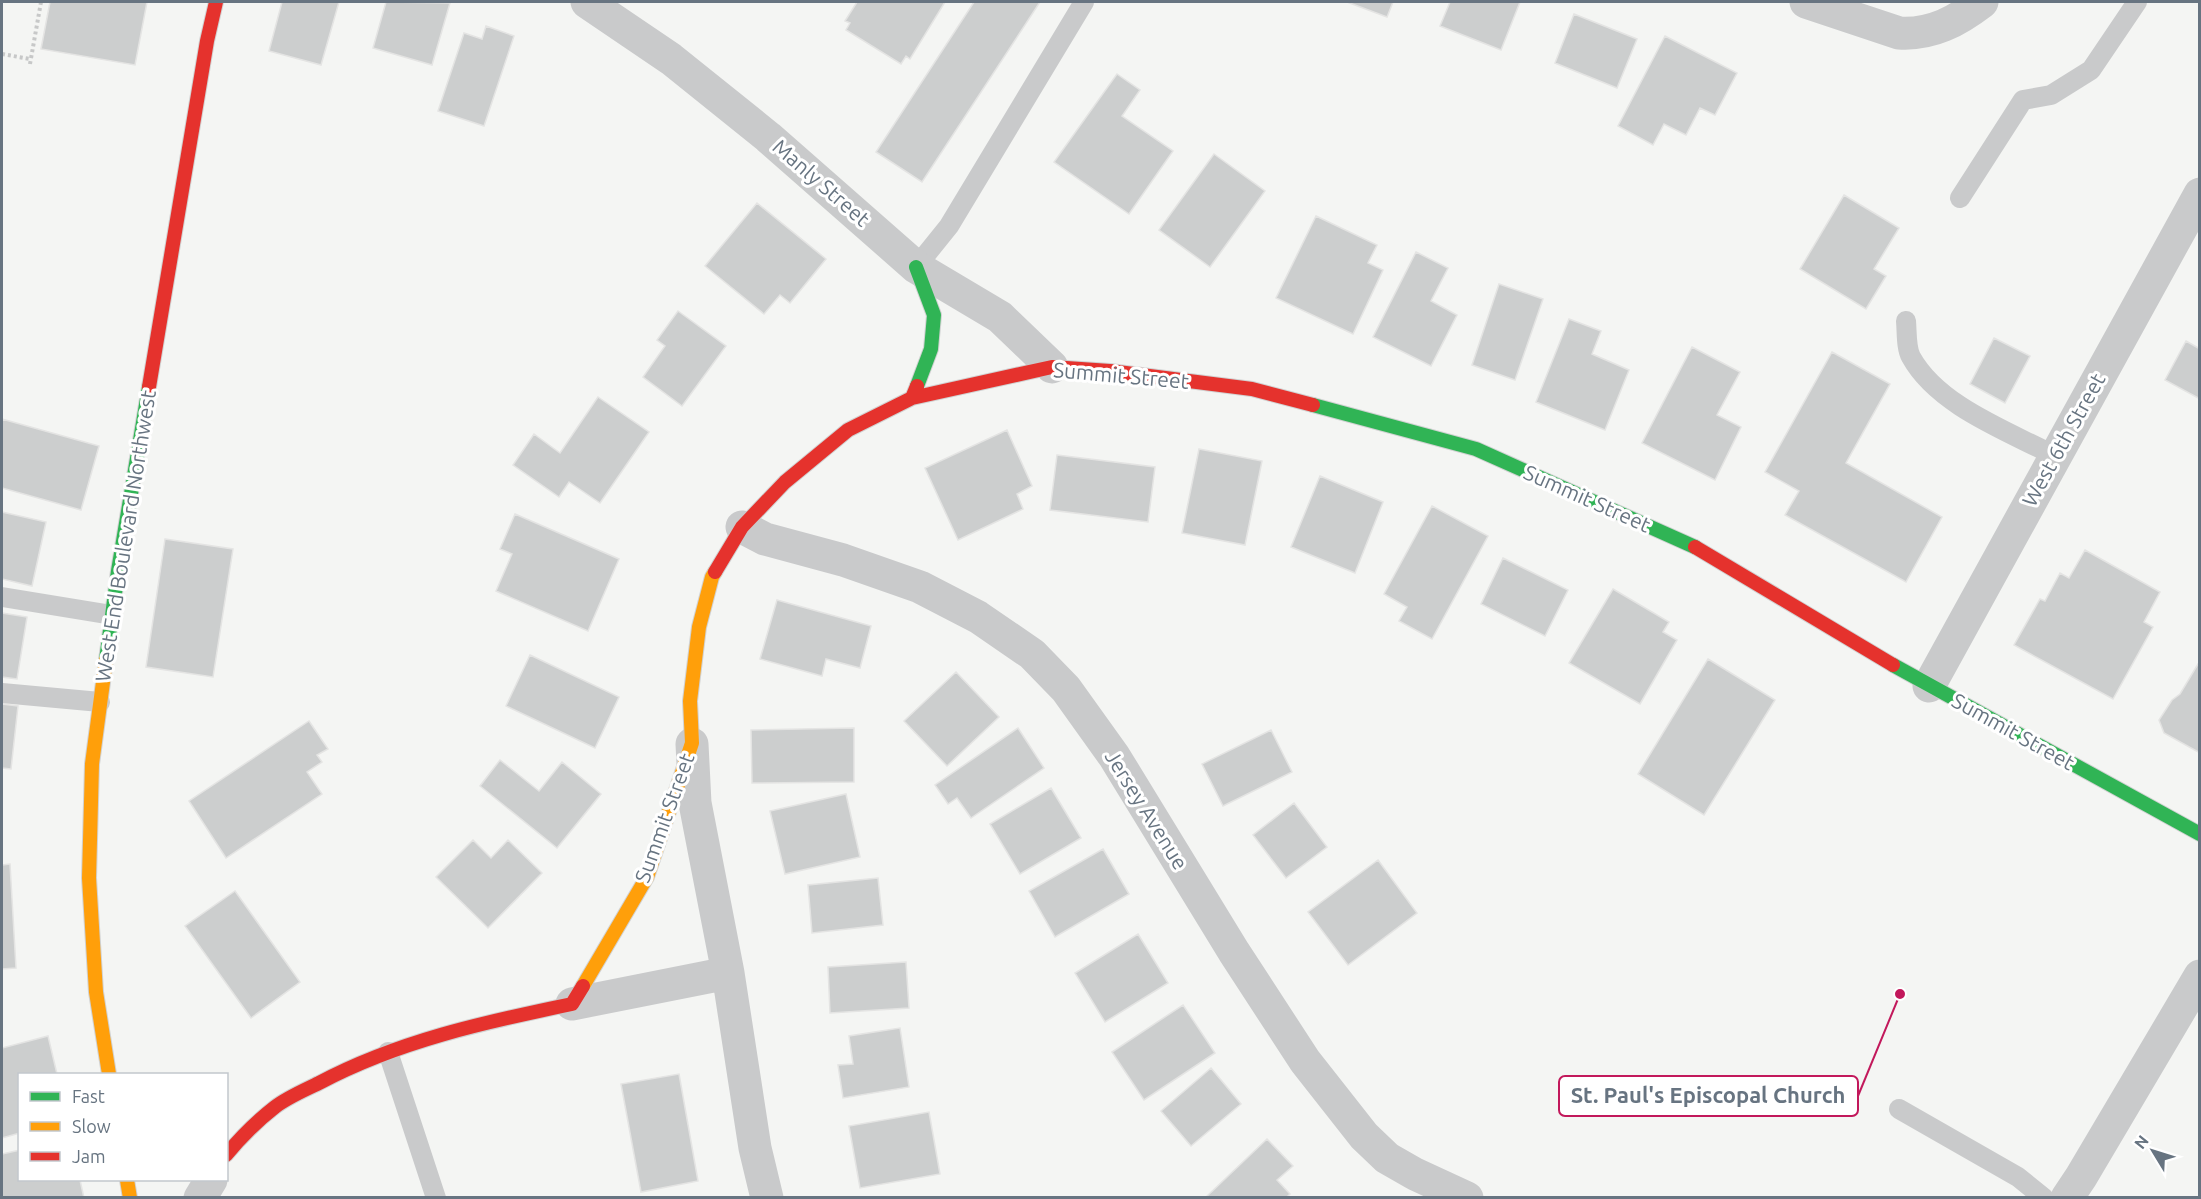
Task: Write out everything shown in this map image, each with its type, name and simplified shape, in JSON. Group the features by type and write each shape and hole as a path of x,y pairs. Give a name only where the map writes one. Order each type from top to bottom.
{"street":[{"name":"West End Boulevard Northwest","path":"109,1073 96,992 89,878 92,764 112,615 179,206 216,2"},
{"name":"Manly Street","path":"586,2 672,59 768,137 916,267 1000,317 1052,367"},
{"path":"1806,2 1899,33 1915,34 1930,31 1961,18 1982,2"},
{"name":"West 6th Street","path":"1929,686 2199,194"},
{"path":"912,398 931,349 934,315 916,267"},
{"name":"Summit Street","path":"572,1004 647,877 692,742 690,701 699,627 712,578 742,526 786,482 848,430 912,398 1052,367 1110,371 1252,389 1476,449 1698,549 1929,686 2199,834"},
{"name":"Jersey Avenue","path":"742,526 765,539 843,561 920,587 978,617 1032,654 1066,689 1114,756 1234,952 1305,1061 1364,1136 1388,1158 1415,1174 1467,1197"},
{"path":"692,742 695,803 728,973 755,1148 767,1197"},
{"path":"228,1153 248,1130 274,1108 330,1076 406,1046 500,1019 728,973"},
{"path":"2067,1197 2199,976"},
{"path":"127,1181 130,1197"},
{"path":"200,1197 210,1181"}],"lane":[{"path":"916,267 949,226 1083,2"},
{"path":"1960,198 2023,100 2051,95 2091,70 2138,2"},
{"path":"1906,321 1910,356 1937,390 1964,409 2055,456"},
{"path":"2,597 112,615"},
{"path":"2,693 100,702"},
{"path":"388,1053 436,1197"},
{"path":"1899,1109 2018,1177 2044,1197"}],"path":[{"path":"2,54 30,62 41,2"}],"building":[{"path":"50,2 147,2 135,65 41,49"},
{"path":"282,2 339,2 321,65 269,51"},
{"path":"386,2 450,3 432,65 373,48"},
{"path":"857,2 945,2 910,59 906,56 901,64 846,30 850,23 845,21"},
{"path":"974,2 1040,2 922,182 876,152"},
{"path":"1347,2 1393,2 1387,17"},
{"path":"1450,2 1520,2 1501,50 1440,26"},
{"path":"1574,14 1637,39 1617,88 1555,63"},
{"path":"486,26 514,36 484,126 438,111 464,33 482,39"},
{"path":"1665,36 1737,73 1715,115 1700,108 1686,135 1664,124 1653,145 1618,126"},
{"path":"1117,74 1140,90 1122,116 1173,151 1129,214 1054,162"},
{"path":"1214,154 1265,191 1210,267 1159,230"},
{"path":"1844,195 1899,228 1874,269 1886,276 1866,309 1800,269"},
{"path":"757,203 826,259 790,303 780,295 764,314 705,266"},
{"path":"1316,216 1377,245 1368,263 1383,270 1353,334 1276,298"},
{"path":"1416,252 1448,268 1431,301 1457,315 1431,366 1373,337"},
{"path":"1499,284 1543,299 1515,380 1472,365"},
{"path":"678,311 726,346 682,406 643,377 665,346 657,340"},
{"path":"1569,319 1601,331 1592,354 1629,370 1605,430 1536,402"},
{"path":"1994,338 2030,356 2005,403 1970,384"},
{"path":"2186,341 2200,349 2200,399 2165,380"},
{"path":"1692,347 1740,372 1717,415 1741,427 1715,480 1642,443"},
{"path":"1832,352 1890,384 1846,463 1942,517 1906,582 1785,515 1799,491 1765,472"},
{"path":"598,397 649,432 600,503 569,482 559,497 513,465 534,434 560,453"},
{"path":"2,419 99,446 81,510 2,488"},
{"path":"1007,430 1032,486 1017,494 1023,509 958,540 925,468"},
{"path":"1199,449 1262,461 1245,545 1182,533"},
{"path":"1057,455 1155,467 1148,522 1050,510"},
{"path":"1320,476 1383,502 1355,573 1291,547"},
{"path":"1432,506 1488,536 1432,639 1399,621 1407,607 1384,594"},
{"path":"2,512 46,522 32,586 2,579"},
{"path":"515,514 619,559 588,631 496,591 512,554 500,549"},
{"path":"165,539 233,549 213,677 146,667"},
{"path":"2085,550 2160,592 2144,622 2153,627 2113,699 2014,645 2040,599 2045,601 2060,573 2069,578"},
{"path":"1503,558 1568,590 1545,636 1481,604"},
{"path":"1613,589 1669,622 1663,632 1677,640 1640,704 1569,663"},
{"path":"777,600 871,626 860,668 826,659 822,676 760,659"},
{"path":"2,613 27,617 17,679 2,677"},
{"path":"530,655 619,697 595,748 506,706"},
{"path":"1708,659 1775,700 1704,815 1638,774"},
{"path":"2198,664 2200,665 2200,753 2164,733 2159,720 2172,700 2180,694"},
{"path":"956,672 999,717 947,766 904,721"},
{"path":"2,704 18,706 11,769 2,768"},
{"path":"309,721 328,749 317,755 322,762 307,772 322,794 226,858 189,801"},
{"path":"854,728 854,782 752,783 751,730"},
{"path":"1018,728 1044,768 971,818 957,798 948,804 935,785"},
{"path":"1271,730 1292,772 1223,806 1202,764"},
{"path":"500,760 539,791 562,762 601,794 557,848 480,786"},
{"path":"1051,788 1081,838 1020,874 990,824"},
{"path":"846,794 860,857 785,874 770,811"},
{"path":"1294,803 1327,847 1286,878 1253,835"},
{"path":"473,840 491,858 508,840 542,873 488,928 436,877"},
{"path":"1103,849 1129,894 1055,937 1029,891"},
{"path":"1378,860 1417,913 1348,965 1308,912"},
{"path":"10,864 16,968 2,969 2,865"},
{"path":"878,878 883,925 812,933 808,885"},
{"path":"235,891 300,982 251,1018 185,926"},
{"path":"1138,934 1168,983 1105,1022 1075,973"},
{"path":"906,962 909,1008 830,1013 828,967"},
{"path":"1183,1005 1215,1053 1144,1100 1112,1052"},
{"path":"900,1028 909,1087 843,1098 838,1065 853,1064 849,1036"},
{"path":"48,1036 57,1073 18,1073 18,1134 2,1138 2,1048"},
{"path":"1211,1068 1241,1104 1191,1146 1161,1111"},
{"path":"679,1074 698,1181 641,1192 621,1084"},
{"path":"929,1112 940,1174 860,1188 849,1126"},
{"path":"1267,1139 1293,1166 1277,1180 1290,1194 1286,1198 1205,1198"},
{"path":"18,1150 18,1181 80,1181 84,1198 2,1198 2,1154"}],"traffic: fast":[{"path":"916,267 934,315 931,349 917,386"},
{"path":"106,660 118,571 149,387"},
{"path":"1313,405 1476,449 1695,547"},
{"path":"1893,665 2200,834"}],"traffic: slow":[{"path":"583,986 647,877 692,743 690,701 699,627 715,572"},
{"path":"106,660 92,764 89,878 96,992 109,1073"},
{"path":"127,1181 130,1198"}],"traffic: jam":[{"path":"149,387 207,41 216,2"},
{"path":"912,398 1052,367 1110,371 1252,389 1313,405"},
{"path":"715,572 742,527 785,482 848,430 912,398 917,386"},
{"path":"1695,547 1893,665"},
{"path":"228,1153 280,1103 349,1068 442,1034 572,1004 583,986"}],"place":[{"name":"St. Paul's Episcopal Church","path":"1900,994"}]}
